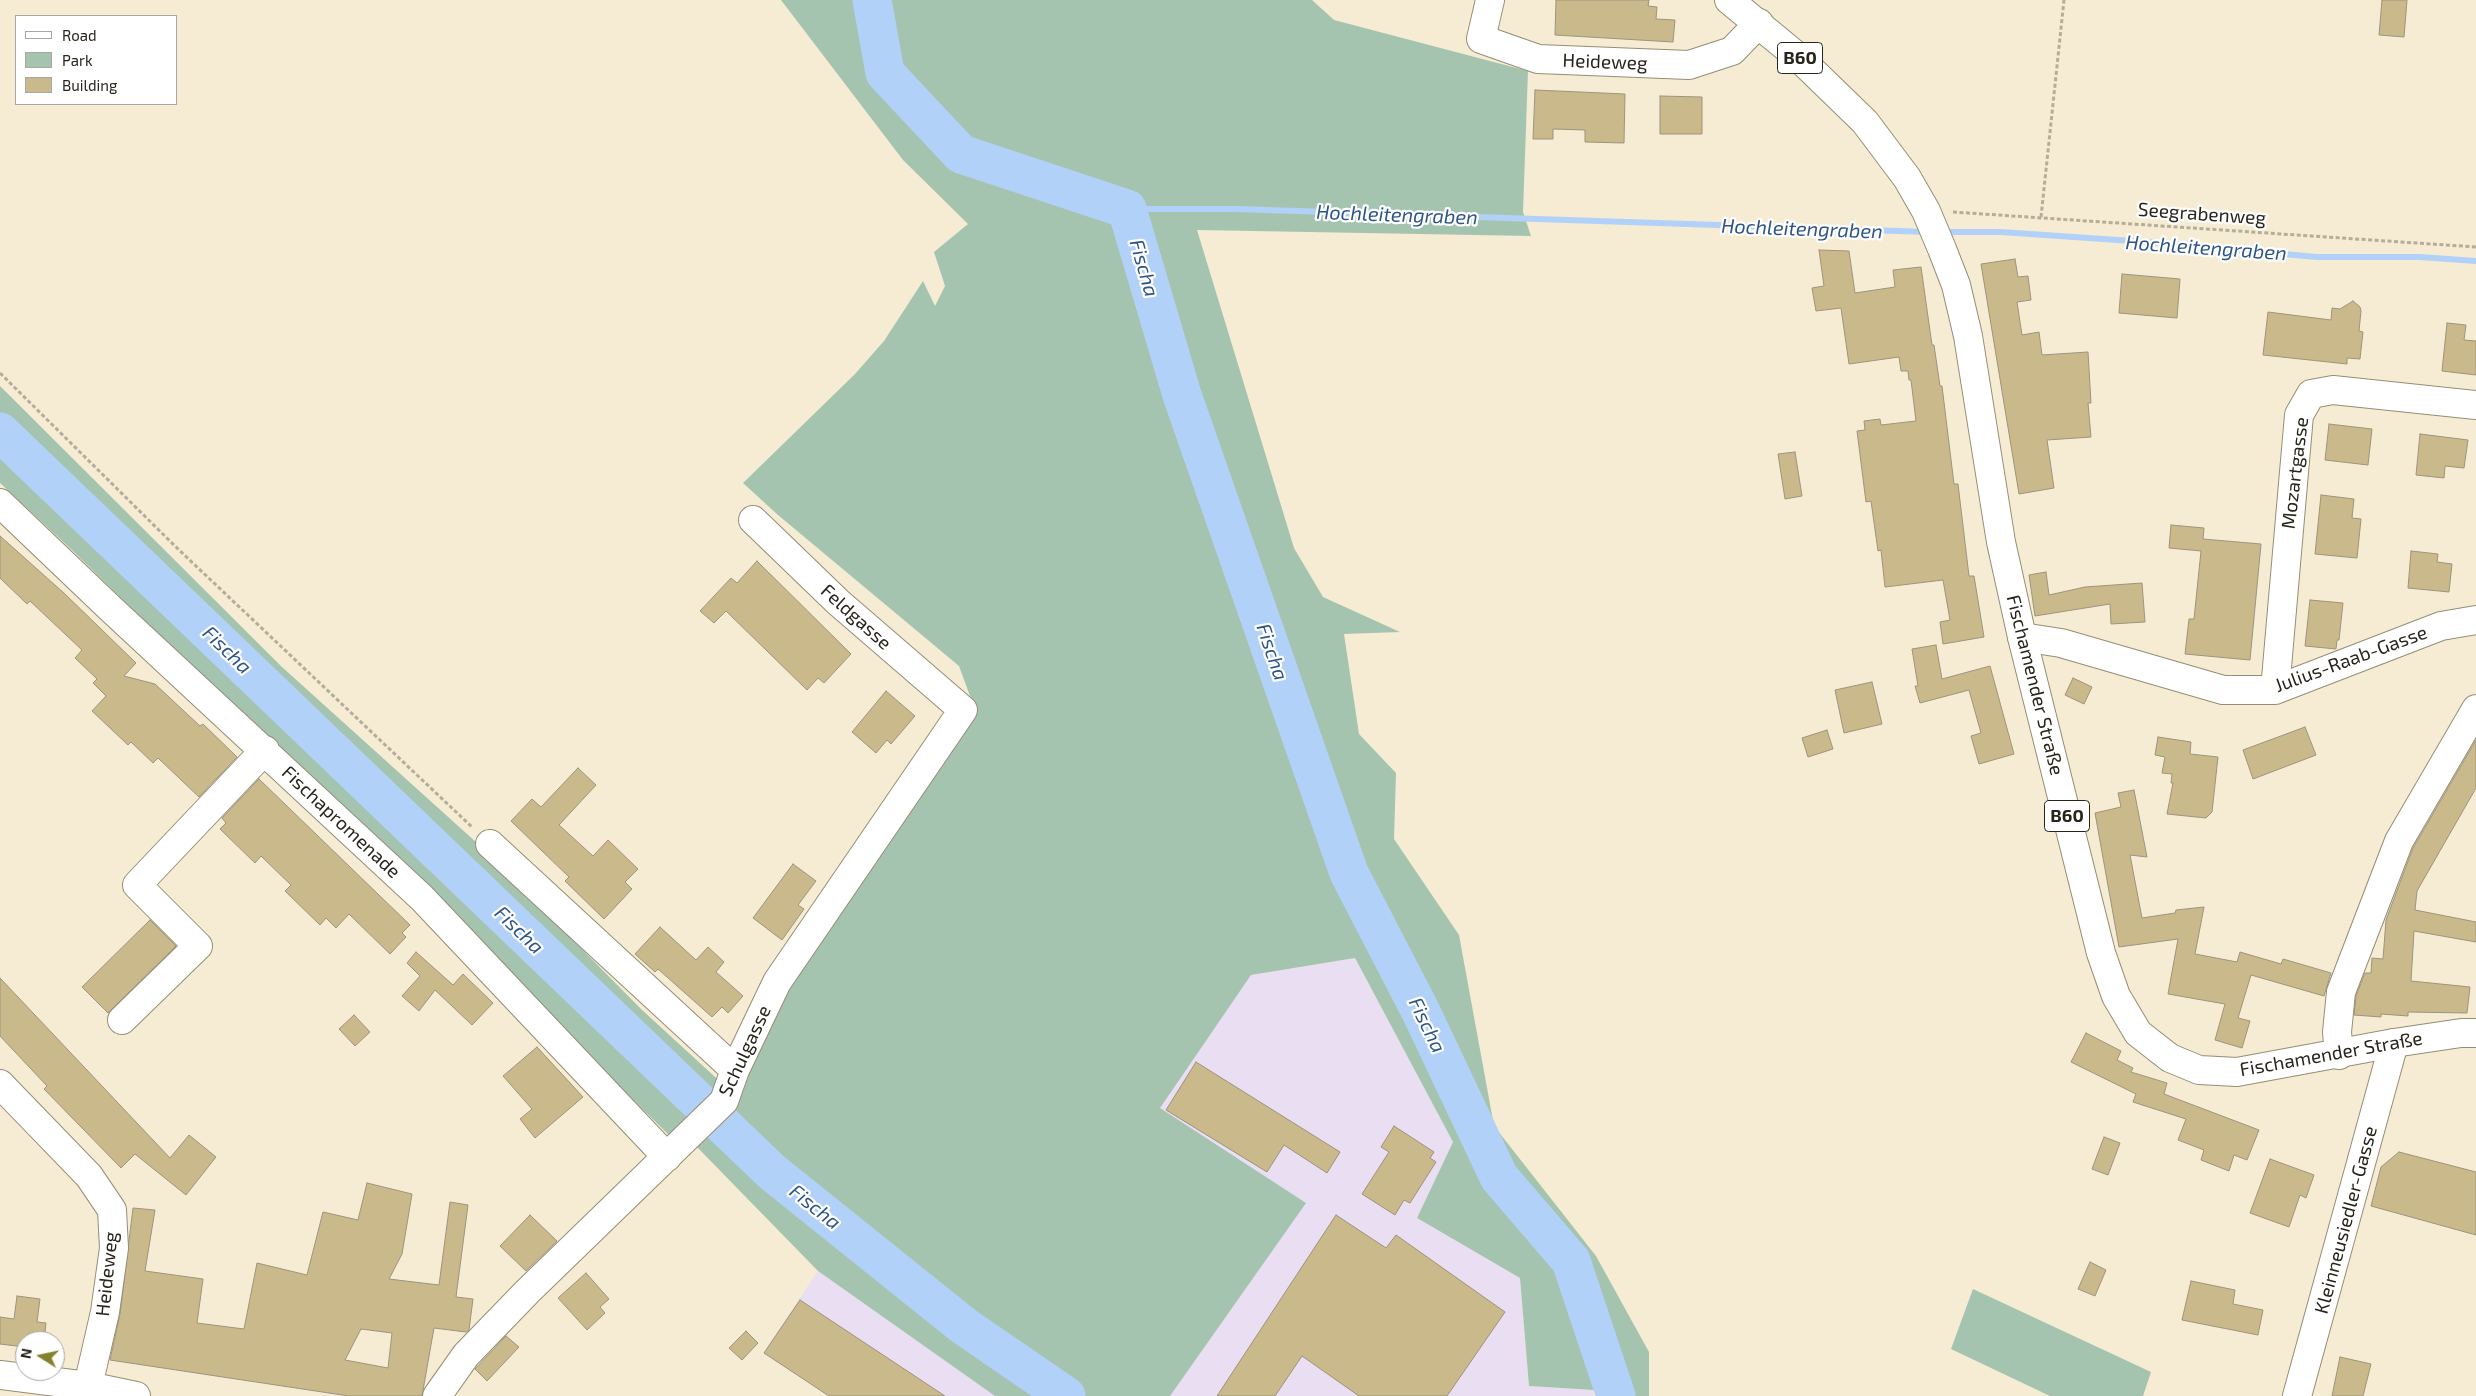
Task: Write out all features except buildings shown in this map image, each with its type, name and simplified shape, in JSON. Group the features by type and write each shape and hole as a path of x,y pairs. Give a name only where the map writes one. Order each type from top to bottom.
{"street":[{"name":"Heideweg","path":"1490,0 1481,39 1538,59 1689,65 1732,51 1759,23"},
{"name":"B60","path":"1729,0 1798,57 1865,122 1907,178 1928,217"},
{"name":"Fischamender Straße","path":"1928,217 1956,285 1968,336 2001,542 2022,637 2101,953 2116,996 2138,1033 2170,1058 2199,1070 2237,1072 2461,1032 2476,1033"},
{"name":"Mozartgasse","path":"2275,690 2299,414 2311,394 2333,390 2476,405"},
{"name":"Fischapromenade","path":"0,503 111,610 265,750 422,898 667,1157"},
{"name":"Feldgasse","path":"753,520 838,602 963,710"},
{"name":"Julius-Raab-Gasse","path":"2022,637 2061,642 2223,690 2275,690 2441,626 2476,620"},
{"path":"2339,1055 2337,1032 2340,992 2399,841 2476,709"},
{"name":"Schulgasse","path":"436,1396 466,1355 514,1305 724,1101 735,1070 777,982 963,710"},
{"path":"122,1020 198,946 137,884 265,750"},
{"path":"490,844 735,1070"},
{"name":"Kleinneusiedler-Gasse","path":"2297,1396 2394,1043"},
{"name":"Heideweg","path":"0,1084 89,1176 112,1210 114,1248 105,1312 88,1386"},
{"path":"0,1375 88,1386 136,1396"}],"path":[{"path":"2042,217 2064,0"},
{"name":"Seegrabenweg","path":"1928,217 2042,217 2476,247"},
{"path":"0,373 178,549 490,844"}],"shaded area":[{"path":"1355,958 1453,1142 1417,1218 1520,1278 1529,1386 1594,1390 1593,1396 1170,1396 1207,1343 1159,1108 1251,975"},
{"path":"818,1271 995,1396 830,1396 763,1353"}],"green space":[{"path":"781,0 1312,0 1334,20 1528,71 1523,212 1531,236 1197,230 1294,548 1323,597 1400,632 1344,634 1359,734 1396,773 1394,839 1459,935 1494,1126 1596,1256 1649,1352 1649,1396 1621,1396 1623,1383 1594,1390 1529,1386 1520,1278 1417,1218 1453,1142 1355,958 1251,975 1160,1108 1306,1203 1170,1396 995,1396 818,1271 696,1146 668,1134 73,551 0,483 0,386 282,667 477,843 641,1009 726,1087 797,974 977,715 959,666 778,515 743,483 855,374 884,341 923,281 935,306 945,286 934,252 968,224 903,160"},
{"path":"1973,1289 2151,1372 2143,1396 2050,1396 1951,1349"}],"waterway":[{"name":"Fischa","path":"872,0 885,73 961,154 1127,209 1182,395 1349,873 1421,1012 1499,1177 1571,1261 1616,1396"},
{"name":"Hochleitengraben","path":"1127,209 1237,209 1928,232"},
{"name":"Hochleitengraben","path":"1943,232 2001,232 2147,242 2317,257 2420,257 2476,261"},
{"name":"Fischa","path":"0,432 772,1172 964,1326 1066,1396"}]}
